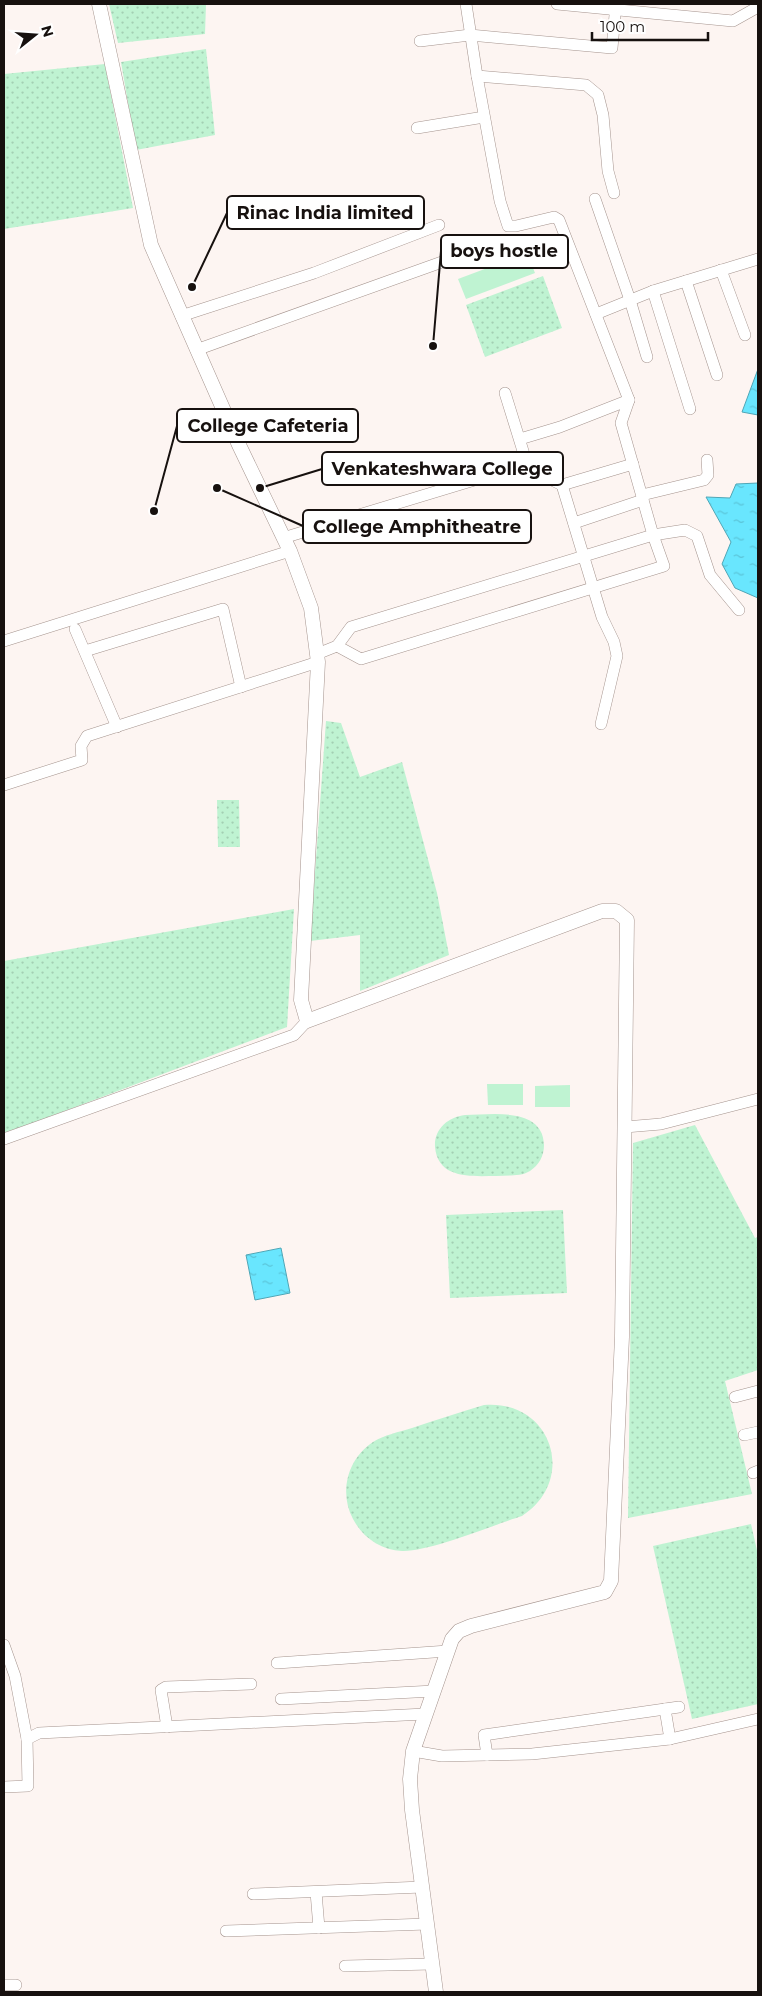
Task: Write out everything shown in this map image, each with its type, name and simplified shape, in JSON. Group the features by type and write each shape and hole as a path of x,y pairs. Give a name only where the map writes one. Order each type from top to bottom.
{"main road":[{"path":"100,4 147,235 196,350 290,551 311,608 317,658 301,1000 307,1021 602,911 616,911 627,920 622,1337 611,1581 605,1592 459,1631 452,1639 413,1751 410,1779 412,1810 436,1992"}],"street":[{"path":"337,646 361,659 664,566 653,536 622,423 629,400 559,220 554,217 516,226 508,226 500,201 484,117 466,4"},
{"path":"557,4 615,7 733,21 758,6"},
{"path":"420,41 470,35 612,48 615,7"},
{"path":"477,76 586,85 598,95 608,171 614,193"},
{"path":"417,128 484,117"},
{"path":"595,199 630,300 647,357"},
{"path":"181,316 314,273 439,225"},
{"path":"196,350 454,258"},
{"path":"596,314 653,291 758,259"},
{"path":"721,270 745,335"},
{"path":"686,281 717,375"},
{"path":"653,291 690,409"},
{"path":"505,393 527,464"},
{"path":"520,439 560,427 629,400"},
{"path":"574,523 642,497 704,480 708,475 707,460"},
{"path":"283,538 527,464 534,463 550,479 562,485 633,464"},
{"path":"562,485 594,588 618,656 601,724"},
{"path":"4,785 82,760 82,746 87,736 241,687 317,658 337,646 351,627 653,536 685,530 697,536 710,574 739,610"},
{"path":"4,641 290,551"},
{"path":"85,651 223,610 241,687"},
{"path":"75,629 117,727"},
{"path":"4,1139 294,1035 307,1021"},
{"path":"625,1127 661,1124 758,1099"},
{"path":"735,1397 758,1391"},
{"path":"744,1435 758,1432"},
{"path":"4,1646 15,1676 9,1683 20,1699 27,1739 28,1786 4,1787"},
{"path":"277,1663 448,1651"},
{"path":"167,1727 161,1690 166,1687 251,1684"},
{"path":"281,1699 434,1691"},
{"path":"487,1755 484,1735 679,1708"},
{"path":"665,1709 670,1739"},
{"path":"27,1739 39,1733 426,1714"},
{"path":"413,1751 442,1756 532,1754 670,1739 758,1719"},
{"path":"253,1894 422,1887"},
{"path":"316,1892 319,1928"},
{"path":"226,1931 427,1924"},
{"path":"345,1966 432,1964"},
{"path":"4,1985 16,1984"}],"green space":[{"path":"109,4 206,4 205,34 118,43"},
{"path":"206,49 215,135 136,150 121,62"},
{"path":"105,64 133,208 4,229 4,74"},
{"path":"527,253 535,273 466,299 458,279"},
{"path":"543,276 562,328 485,357 466,305"},
{"path":"326,721 341,723 360,777 402,762 437,893 449,955 360,991 360,935 310,941"},
{"path":"217,800 239,800 240,847 218,847"},
{"path":"294,909 287,1027 4,1134 4,961"},
{"path":"487,1084 523,1084 523,1105 488,1105"},
{"path":"570,1085 570,1107 535,1107 535,1086"},
{"path":"465,1115 514,1115 525,1118 535,1124 541,1133 544,1145 540,1160 530,1171 518,1175 467,1176 450,1171 438,1158 435,1141 443,1125 453,1118"},
{"path":"695,1125 755,1238 758,1237 758,1370 725,1381 752,1494 628,1518 633,1143"},
{"path":"563,1210 567,1293 450,1298 446,1215"},
{"path":"484,1405 507,1407 526,1415 541,1428 550,1445 553,1463 549,1483 539,1501 522,1516 461,1537 414,1550 394,1550 373,1542 367,1537 353,1519 349,1509 346,1488 352,1467 364,1449 373,1442 387,1436"},
{"path":"751,1524 758,1555 758,1704 692,1719 653,1546"}],"water":[{"path":"758,369 758,415 742,412"},
{"path":"758,483 758,598 735,588 722,564 731,542 706,497 730,498 736,484"},
{"path":"281,1248 290,1293 255,1300 246,1255"}],"place":[{"name":"Rinac India limited","path":"192,287"},
{"name":"boys hostle","path":"433,346"},
{"name":"College Amphitheatre","path":"217,488"},
{"name":"Venkateshwara College","path":"260,488"},
{"name":"College Cafeteria","path":"154,511"}]}
